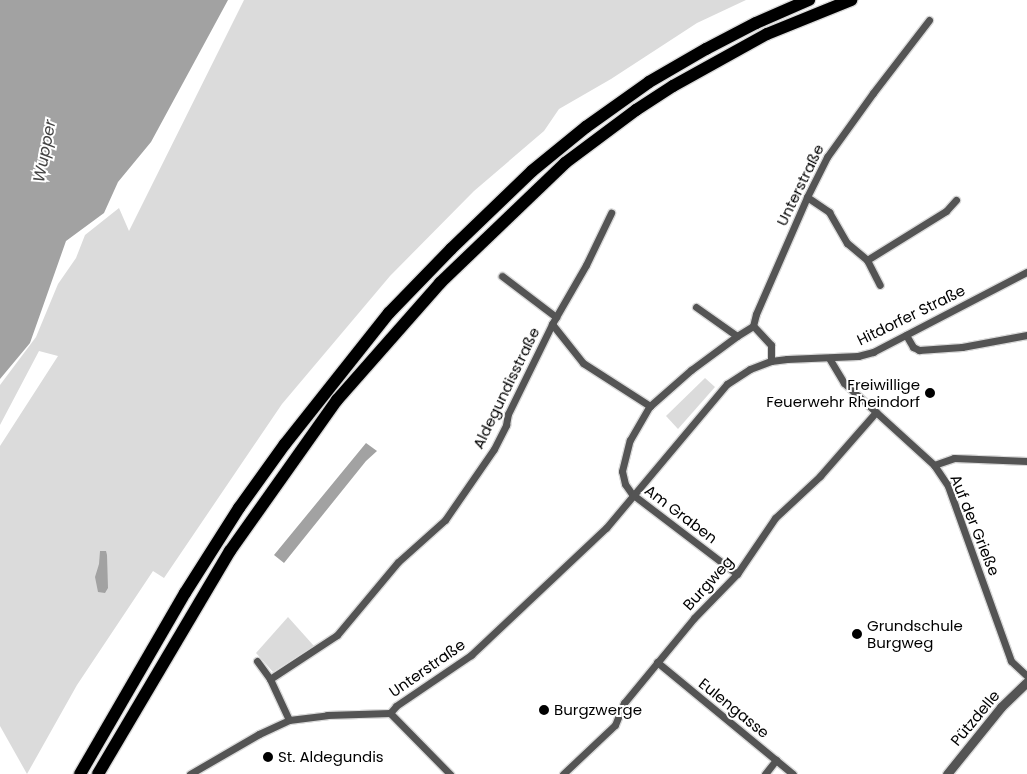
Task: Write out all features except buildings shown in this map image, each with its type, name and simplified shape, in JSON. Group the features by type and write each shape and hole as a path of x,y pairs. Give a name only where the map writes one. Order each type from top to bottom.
{"highway":[{"path":"80,774 185,593 239,508 291,436 389,313 510,191 586,127 649,82 706,49 756,23 809,0"},
{"path":"98,774 230,551 337,400 396,330 440,283 565,163 636,110 672,86 767,34 851,0"}],"street":[{"name":"Unterstraße","path":"753,326 756,314 807,197 827,157 929,20"},
{"path":"807,197 829,212 847,242 867,260 880,284"},
{"path":"867,260 946,212 956,200"},
{"name":"Aldegundisstraße","path":"270,678 337,635 398,562 445,520 494,449 506,425 508,414 552,324 582,273 612,213"},
{"name":"Hitdorfer Straße","path":"771,361 858,356 873,352 1027,272"},
{"path":"502,276 556,317"},
{"path":"696,307 737,336"},
{"path":"552,324 583,363 650,406"},
{"path":"632,494 625,484 622,471 630,440 650,406 672,385 753,326 771,345 771,361"},
{"path":"906,335 913,348 919,350 962,347 1027,335"},
{"name":"Auf der Grieße","path":"829,358 844,383 934,465 948,486 1011,661 1027,676"},
{"name":"Unterstraße","path":"190,774 259,734 289,720 327,715 390,713 396,706 471,655 606,528 632,494 727,384 750,369 771,361"},
{"name":"Burgweg","path":"563,774 615,725 624,703 694,618 737,574 775,518 820,476 876,412"},
{"path":"934,465 954,458 1027,461"},
{"name":"Am Graben","path":"632,494 737,574"},
{"path":"257,661 270,678 289,720"},
{"name":"Eulengasse","path":"657,662 793,774"},
{"name":"Pützdelle","path":"947,774 1001,707 1027,682"},
{"path":"390,713 450,774"},
{"path":"765,774 776,760"}],"shaded area":[{"path":"244,0 746,0 697,23 611,79 559,109 544,131 474,191 390,276 282,404 164,578 153,571 77,685 27,774 0,726 0,446 58,356 39,351 0,425 0,385 36,337 58,284 76,258 85,235 119,208 129,231"},
{"path":"705,378 715,387 678,429 666,416"},
{"path":"288,617 314,646 273,672 256,653"}],"water":[{"name":"Wupper","path":"0,0 228,0 151,142 118,182 104,213 66,241 30,343 0,379"},
{"path":"366,443 377,451 366,461 284,563 274,555"},
{"path":"100,551 106,551 107,555 108,588 105,593 98,592 95,577"}],"place":[{"name":"Freiwillige Feuerwehr Rheindorf","path":"930,393"},
{"name":"Grundschule Burgweg","path":"857,634"},
{"name":"Burgzwerge","path":"544,710"},
{"name":"St. Aldegundis","path":"268,757"}]}
